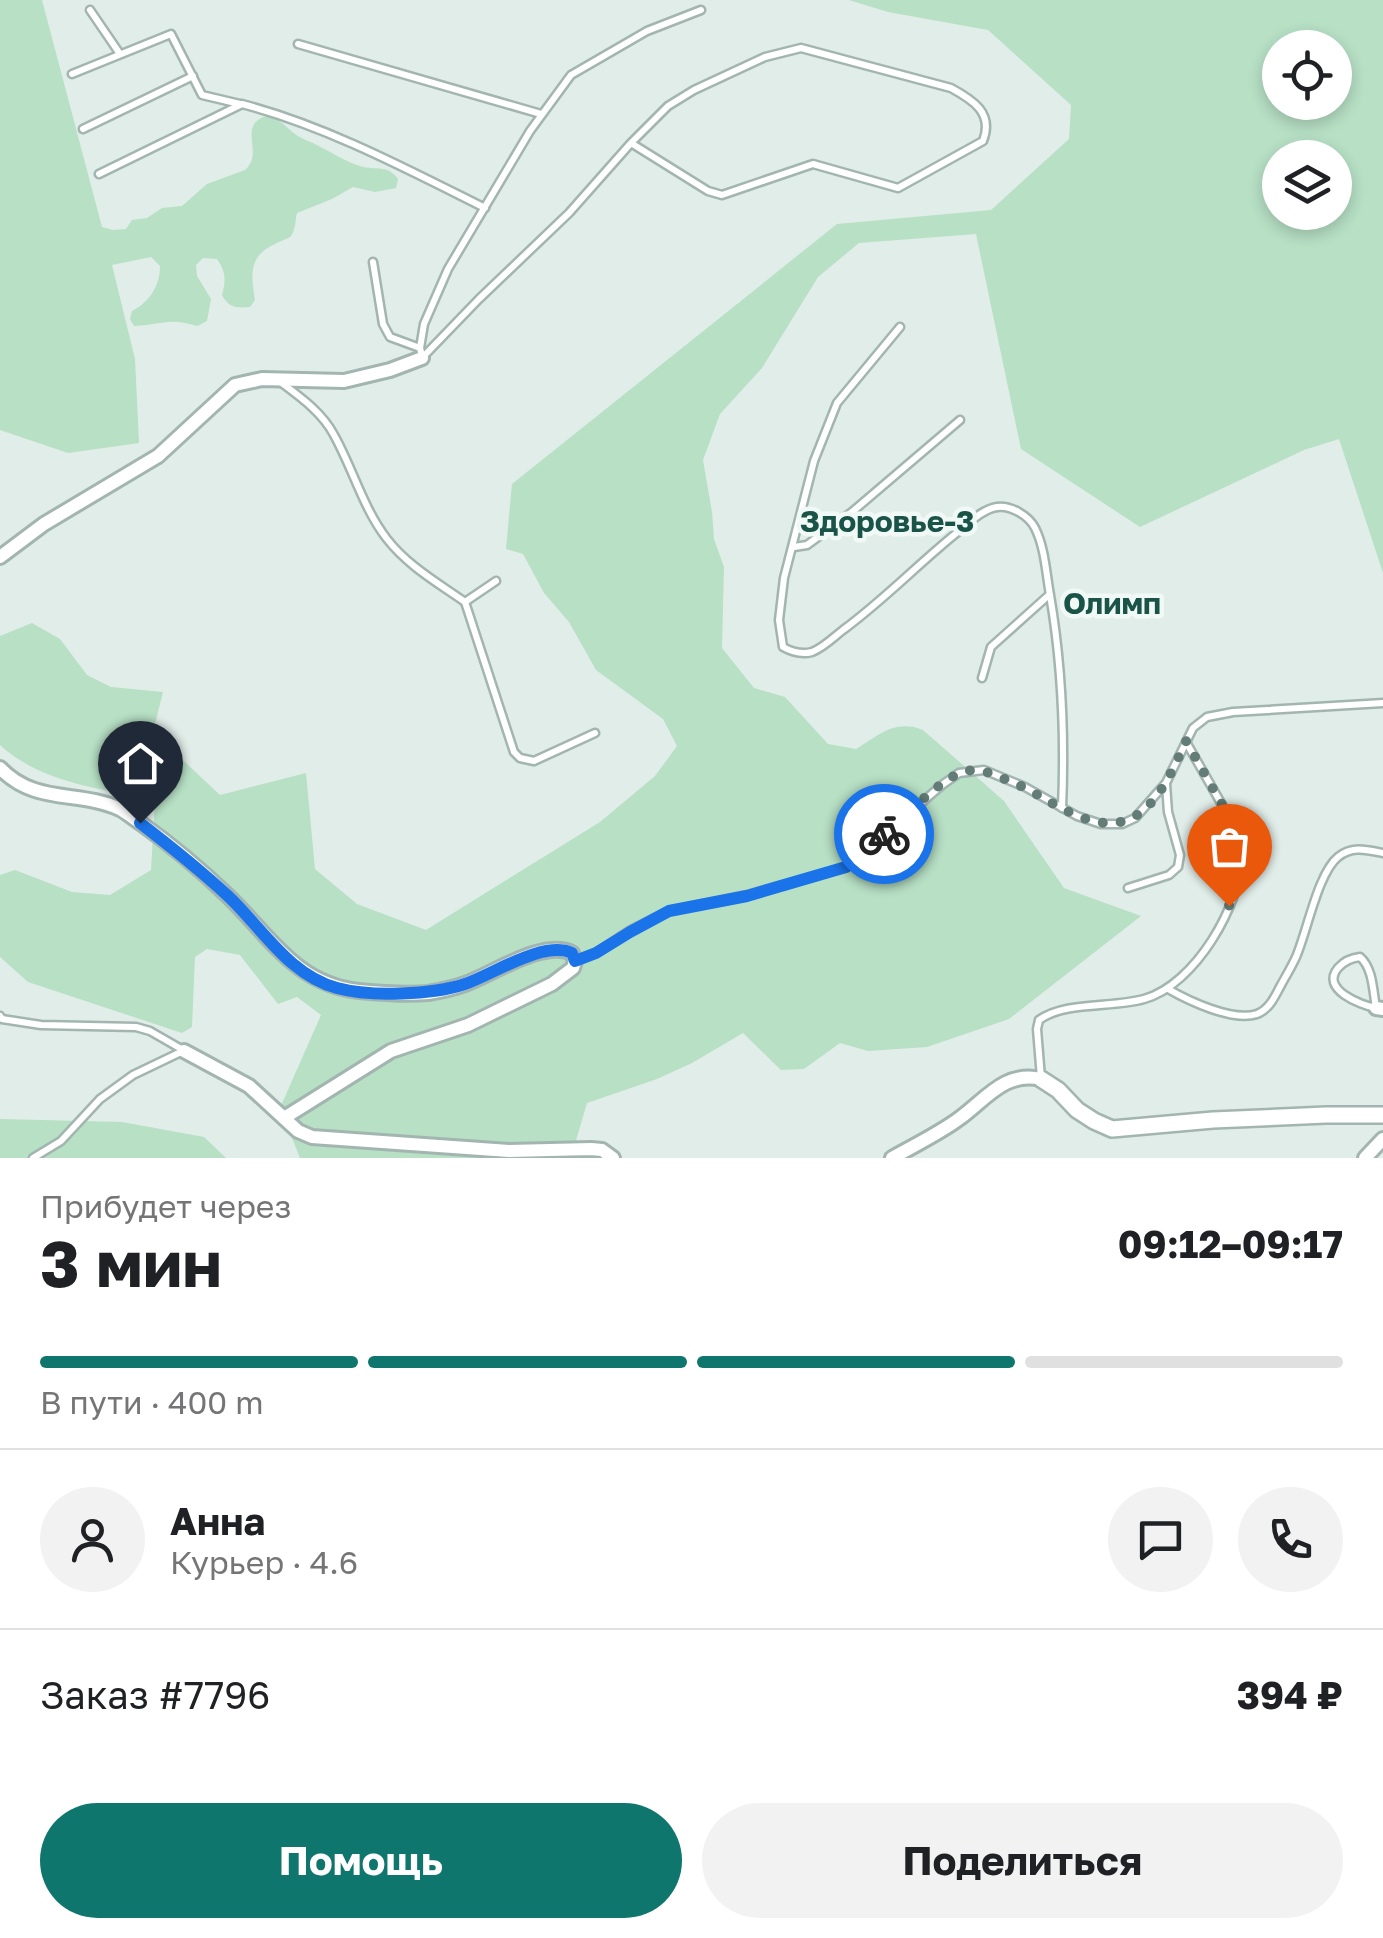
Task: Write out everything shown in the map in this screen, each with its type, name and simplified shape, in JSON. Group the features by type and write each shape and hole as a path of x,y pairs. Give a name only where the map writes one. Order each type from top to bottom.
{"street":[{"path":"0,558 44,524 158,456 235,385 262,379 344,381 390,370 421,353"},
{"path":"0,768 20,786 39,793 120,809 170,845 229,897 301,971 338,988 427,993 465,984 547,951 564,949 572,953 573,968 552,984 468,1025 391,1051 284,1118"},
{"path":"184,1051 249,1086 298,1131 312,1137 490,1150 591,1149 602,1150 613,1158"},
{"path":"892,1158 960,1118 1005,1082 1022,1077 1041,1079 1077,1110 1112,1129 1213,1120 1383,1115"},
{"path":"1365,1158 1383,1139"}],"lane":[{"path":"90,10 120,54"},
{"path":"421,353 424,324 448,269 541,114 571,75 647,31 700,10"},
{"path":"72,74 171,34 206,97 277,113 399,165 485,208"},
{"path":"298,44 541,114"},
{"path":"421,353 569,214 631,143 668,106 766,57 800,48 951,88 969,97 984,112 987,124 983,140 898,188 812,164 722,195 631,143"},
{"path":"84,129 193,76"},
{"path":"99,174 242,104"},
{"path":"373,262 383,324 390,336 421,353"},
{"path":"900,327 837,403 814,460 784,578 778,620 783,647 794,652 815,651 866,613 981,514 993,507 1017,511 1034,527 1045,562 1056,626 1065,749 1062,808"},
{"path":"276,379 310,404 333,432 357,488 386,538 412,566 466,602 514,752 520,758 534,760 595,732"},
{"path":"794,547 807,545 852,512 960,420"},
{"path":"466,602 496,581"},
{"path":"982,678 991,647 1050,594"},
{"path":"575,961 669,911 747,896 846,867 959,773 984,770 1077,816 1101,824 1122,824 1135,818 1166,783 1199,722 1217,714 1383,703"},
{"path":"1041,1079 1036,1029 1040,1020 1048,1014 1145,999 1168,989 1192,966 1219,928 1236,886 1242,847 1237,831 1186,741"},
{"path":"1128,888 1169,875 1178,867 1180,855 1168,812 1166,783"},
{"path":"1168,989 1228,1013 1254,1015 1264,1010 1296,958 1324,879 1336,858 1361,848 1383,853"},
{"path":"1351,958 1365,960 1380,1008 1365,1006 1344,995 1335,986 1336,970 1351,958"},
{"path":"0,1016 41,1025 136,1026 184,1051"},
{"path":"32,1158 61,1141 100,1099 132,1075 184,1051"}],"green space":[{"path":"0,0 42,0 102,227 126,229 132,220 147,218 162,208 182,206 207,184 245,170 252,158 254,125 263,117 274,118 298,136 351,163 386,170 398,179 396,188 375,192 353,187 297,213 290,237 266,249 256,260 252,274 255,300 250,307 227,302 222,295 224,276 220,264 217,259 203,258 196,265 197,276 211,299 207,321 197,326 172,322 134,326 130,319 132,311 153,292 160,266 151,257 112,265 135,359 139,443 68,453 0,430"},
{"path":"849,0 1383,0 1383,573 1339,439 1304,450 1140,527 1021,449 976,234 859,243 818,277 762,368 720,414 703,460 714,539 724,567 722,648 754,688 785,697 828,744 856,749 895,727 923,730 1004,801 1064,888 1141,916 1009,1019 927,1047 868,1051 840,1043 804,1069 781,1070 743,1033 657,1079 587,1103 572,1154 583,1158 300,1158 280,1108 321,1015 297,997 278,1004 240,955 207,949 195,957 192,1027 182,1033 28,982 0,957 0,875 15,870 72,892 110,895 151,870 155,800 53,776 16,758 0,745 0,636 32,623 60,639 87,675 111,687 163,692 153,732 220,795 306,773 315,869 357,904 426,930 600,822 655,776 677,746 663,719 596,670 523,554 506,549 512,484 837,224 991,210 1069,139 1071,105 988,30 888,12"},
{"path":"0,1119 122,1122 204,1137 226,1158 0,1158"}],"way so far":[{"path":"884,834 942,784 972,770 984,770 1025,787 1077,816 1101,824 1122,824 1135,818 1166,783 1186,741 1237,831 1242,847 1229,906"}],"district":[{"name":"Здоровье-3","path":"887,522"},
{"name":"Олимп","path":"1112,604"}],"route":[{"path":"140,823 229,897 301,971 338,988 427,993 465,984 547,951 564,949 572,953 575,961 669,911 747,896 846,867 884,834"}]}
